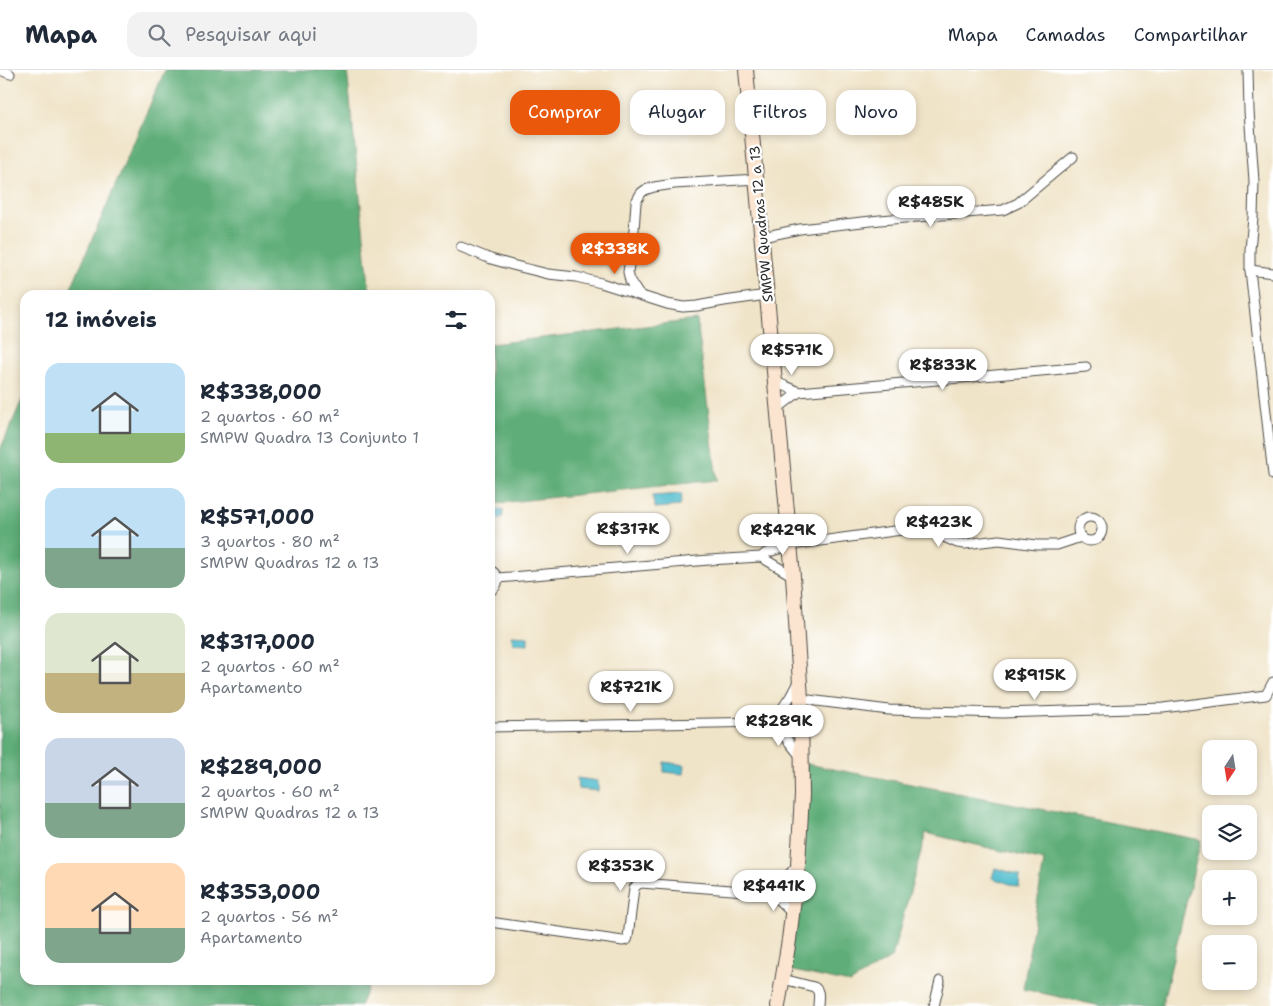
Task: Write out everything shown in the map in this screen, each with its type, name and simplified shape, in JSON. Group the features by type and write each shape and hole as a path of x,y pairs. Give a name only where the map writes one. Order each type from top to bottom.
{"street":[{"path":"0,70 10,74"},
{"name":"SMPW Quadras 12 a 13","path":"746,70 791,545 801,700 802,795 798,865 778,1006"},
{"path":"1248,70 1254,181 1250,270 1273,475"},
{"path":"762,237 800,229 880,220 1003,210 1018,203 1072,157"},
{"path":"639,295 628,277 628,272 636,202 641,193 654,187 674,184 757,179"},
{"path":"461,247 512,265 548,274 576,277 600,283 666,304 690,307 767,296"},
{"path":"1250,270 1273,273"},
{"path":"776,382 799,392 1086,367"},
{"path":"777,409 799,392"},
{"path":"761,557 766,553 791,545 909,529 933,532 957,543 965,544 999,540 1052,546 1081,537"},
{"path":"498,578 761,557 793,576"},
{"path":"495,574 498,578 495,588"},
{"path":"773,722 800,680"},
{"path":"801,700 889,710 1003,713 1163,708 1269,695 1273,682"},
{"path":"495,727 773,722"},
{"path":"773,722 802,758"},
{"path":"772,893 798,865"},
{"path":"495,923 623,941 628,937 633,892 637,885 641,883 772,893 792,913"},
{"path":"783,979 817,988 819,992 818,1006"},
{"path":"934,1006 940,981"}],"green space":[{"path":"165,70 347,70 369,290 70,290"},
{"path":"697,320 717,480 495,503 495,343"},
{"path":"20,404 20,985 369,985 360,1006 0,1006 0,450"},
{"path":"802,763 1201,840 1162,1006 1101,1006 1023,989 1044,861 926,833 892,957 850,983 784,969"}],"water":[{"path":"682,494 680,506 655,508 652,496"},
{"path":"495,509 503,510 503,516 498,520 495,518"},
{"path":"511,635 528,636 528,645 514,644"},
{"path":"664,762 685,765 684,774 664,772"},
{"path":"577,778 598,781 598,791 578,789"},
{"path":"995,868 1020,875 1019,887 992,878"}]}
